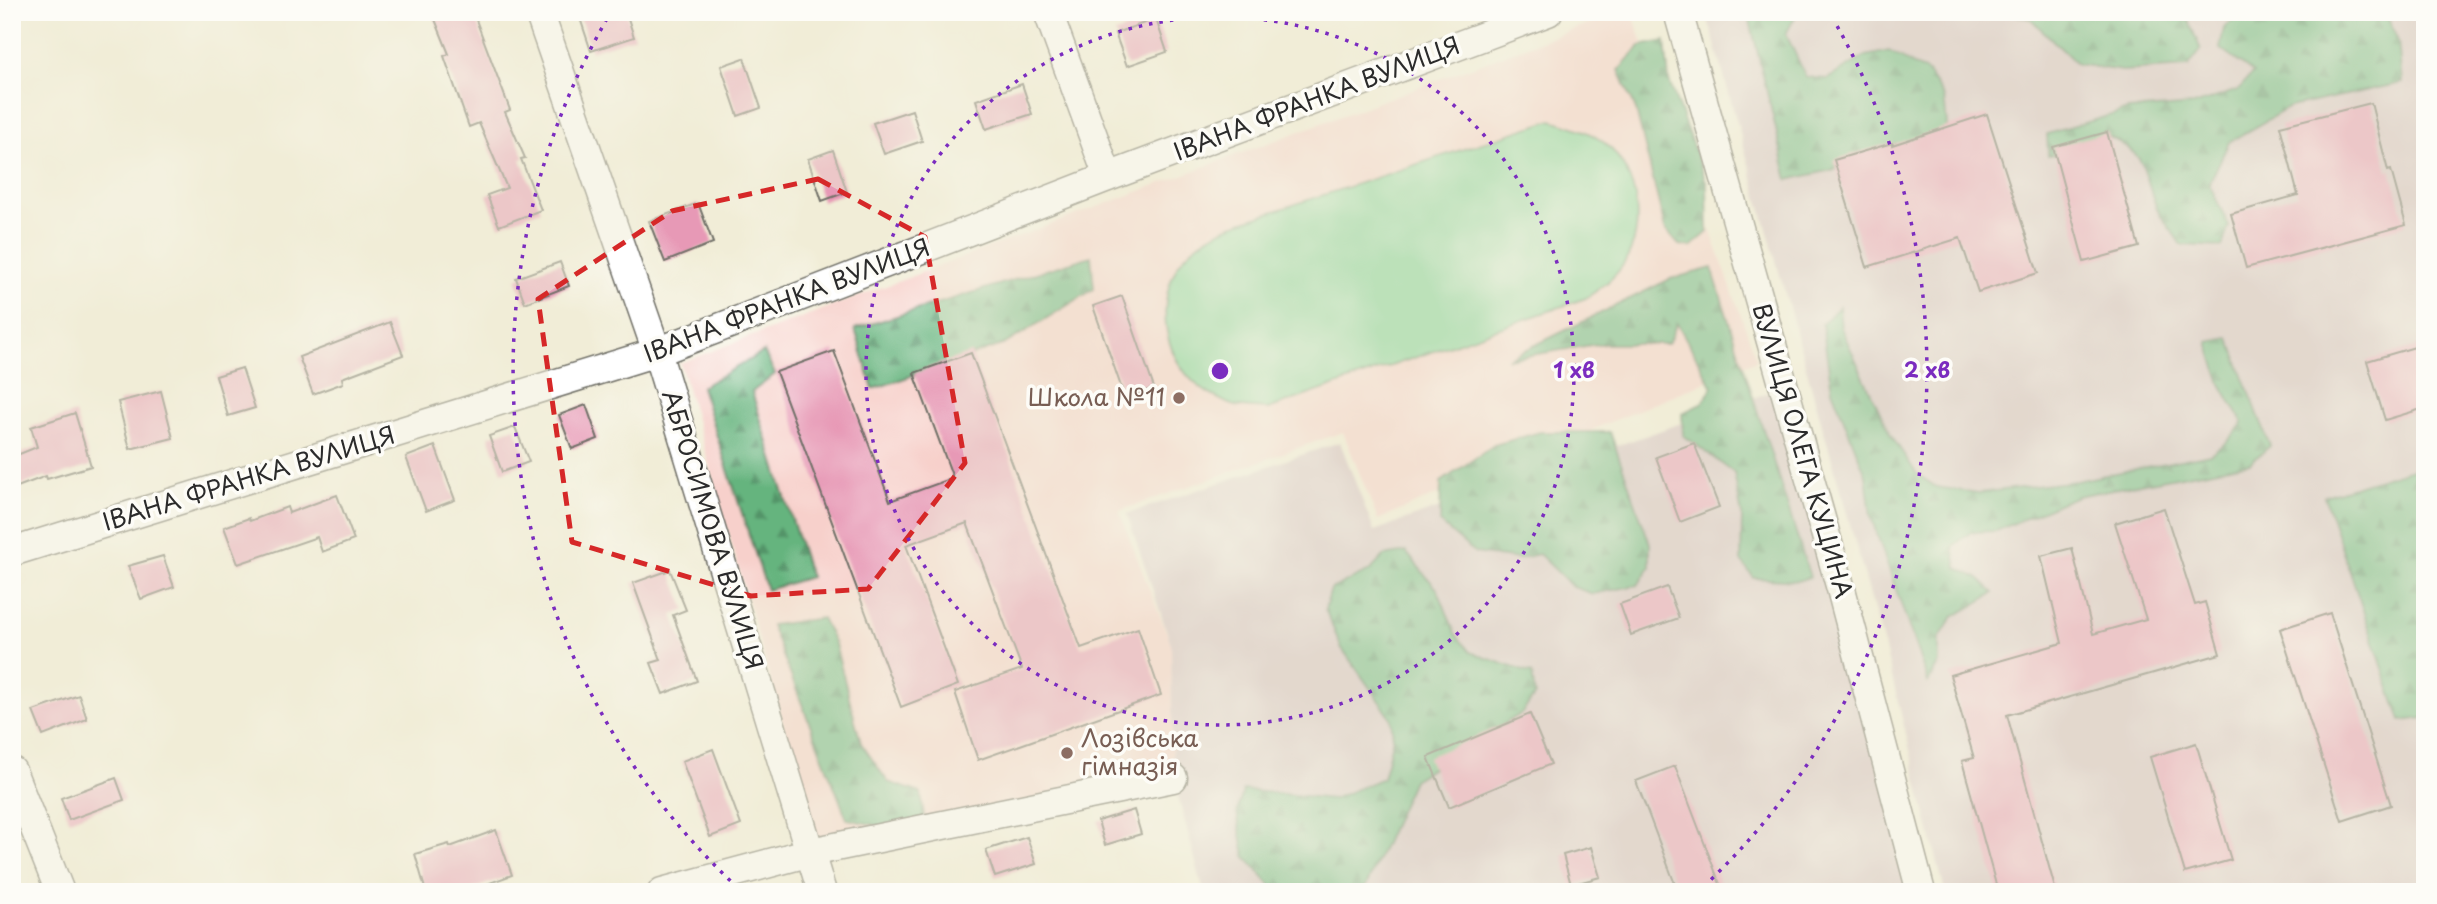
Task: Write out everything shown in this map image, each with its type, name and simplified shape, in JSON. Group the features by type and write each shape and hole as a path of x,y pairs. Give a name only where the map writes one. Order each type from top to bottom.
{"street":[{"name":"АБРОСИМОВА ВУЛИЦЯ","path":"539,12 657,352 821,892"},
{"path":"1048,12 1108,177"},
{"name":"ІВАНА ФРАНКА ВУЛИЦЯ","path":"12,552 657,352 1108,177 1548,12"},
{"name":"ВУЛИЦЯ ОЛЕГА КУЦИНА","path":"1678,12 1838,576 1921,892"},
{"path":"12,771 60,892"},
{"path":"662,892 811,852 1173,778"}],"highlighted area":[{"path":"818,179 925,237 965,463 868,589 751,596 572,542 538,299 672,211"}],"shaded area":[{"name":"Школа №11","path":"1619,12 1632,12 1757,360 1378,520 1343,432 1119,511 1171,644 1173,778 817,843 680,363"},
{"path":"1706,12 2425,12 2425,892 1945,892 1884,645"},
{"path":"1784,387 1921,892 1204,892 1173,778 1171,644 1127,514 1340,442 1374,531"}],"green space":[{"path":"1748,12 1851,12 1841,16 1796,15 1786,34 1806,77 1827,79 1866,56 1889,51 1928,73 1944,97 1947,124 1940,172 1867,162 1788,180"},
{"path":"2002,12 2185,12 2201,50 2188,67 2122,71 2077,64 2031,19"},
{"path":"2242,12 2385,12 2398,41 2402,83 2290,107 2229,142 2209,184 2229,226 2222,247 2181,245 2157,208 2139,159 2110,137 2092,149 2048,155 2047,134 2128,110 2194,105 2238,90 2253,73 2220,48 2224,28"},
{"path":"1665,41 1669,81 1707,184 1708,232 1691,247 1679,245 1665,229 1636,110 1619,70 1640,46"},
{"path":"1552,120 1585,131 1607,145 1623,165 1635,198 1636,233 1631,249 1612,278 1586,298 1268,409 1230,405 1215,397 1199,387 1176,358 1169,341 1166,303 1177,267 1201,242 1232,225"},
{"path":"1091,256 1094,289 1005,344 873,389 855,329"},
{"path":"1712,268 1810,577 1797,581 1754,578 1741,561 1742,515 1734,473 1683,435 1682,413 1701,404 1713,387 1677,323 1668,344 1598,344 1507,359 1670,279"},
{"path":"1839,307 1841,328 1890,434 1917,474 1936,487 1979,493 2076,481 2210,454 2228,441 2243,423 2221,384 2208,342 2229,338 2270,446 2250,463 2077,496 1996,531 1971,532 1953,546 1957,568 1978,578 1994,593 1952,618 1939,639 1939,663 1928,682 1871,517 1866,475 1832,390 1822,324"},
{"path":"764,352 775,374 752,392 810,577 767,590 701,387"},
{"path":"1540,432 1610,432 1650,544 1650,567 1638,585 1593,594 1573,587 1539,554 1518,559 1475,553 1440,523 1441,482 1494,445"},
{"path":"2425,465 2425,718 2401,721 2324,496"},
{"path":"1406,552 1438,590 1455,633 1470,652 1532,674 1535,695 1522,713 1413,780 1361,892 1277,892 1245,856 1237,813 1243,790 1333,799 1383,778 1393,738 1391,718 1341,647 1325,609 1331,589 1370,571 1384,556"},
{"path":"822,618 835,644 861,743 888,782 921,793 925,826 909,833 847,819 771,625"}],"building":[{"path":"432,12 473,12 510,110 505,112 525,158 521,159 541,210 499,226 487,195 507,188 479,123 469,127 444,56 449,54"},
{"path":"578,12 626,12 634,37 591,51"},
{"path":"1156,19 1167,52 1127,66 1115,33"},
{"path":"744,58 761,108 738,116 721,66"},
{"path":"1022,84 1032,114 986,129 976,100"},
{"path":"2371,103 2388,171 2391,170 2406,225 2246,268 2231,214 2298,195 2280,126"},
{"path":"912,110 922,141 884,154 873,123"},
{"path":"1987,114 2038,273 1978,292 1960,238 1867,267 1834,160 1892,145"},
{"path":"2107,132 2139,247 2084,262 2053,147"},
{"path":"833,150 847,192 822,201 808,159"},
{"path":"698,203 713,243 665,262 649,221"},
{"path":"560,262 569,286 525,303 516,278"},
{"path":"1122,296 1154,388 1125,398 1093,306"},
{"path":"390,322 403,355 342,378 343,383 313,394 299,357"},
{"path":"2425,344 2425,408 2385,420 2367,361"},
{"path":"834,351 890,501 953,478 914,373 971,353 1081,648 1138,628 1161,695 978,760 955,692 1022,669 967,523 906,545 958,685 901,707 776,372"},
{"path":"242,368 255,408 228,416 216,376"},
{"path":"161,391 173,438 130,449 118,402"},
{"path":"586,405 598,439 572,449 559,415"},
{"path":"75,413 91,466 47,479 46,476 12,489 12,457 37,447 31,427"},
{"path":"515,427 529,462 502,472 489,436"},
{"path":"1694,443 1719,507 1680,522 1656,457"},
{"path":"435,446 455,500 426,511 406,457"},
{"path":"337,495 354,540 322,552 317,537 238,564 224,527 249,518 250,521 287,507 289,513"},
{"path":"2164,508 2195,605 2205,602 2220,654 2007,715 2056,892 1998,892 1962,761 1974,758 1950,675 2062,643 2041,556 2072,548 2093,634 2146,619 2115,523"},
{"path":"163,556 174,587 141,599 128,566"},
{"path":"670,570 686,610 673,615 697,681 663,694 651,663 661,660 633,583"},
{"path":"1667,587 1679,618 1631,635 1620,604"},
{"path":"2330,613 2391,805 2342,821 2280,629"},
{"path":"79,695 87,719 43,736 33,711"},
{"path":"1530,714 1551,764 1449,807 1428,757"},
{"path":"2196,743 2231,860 2185,873 2150,757"},
{"path":"713,749 741,825 710,837 682,761"},
{"path":"1675,766 1723,892 1678,892 1636,781"},
{"path":"116,778 124,800 69,820 61,798"},
{"path":"1134,810 1141,834 1105,845 1098,821"},
{"path":"496,830 512,875 465,892 426,892 415,854 449,844 450,847"},
{"path":"1027,837 1036,864 995,877 986,850"},
{"path":"1591,847 1600,877 1571,885 1563,855"}],"place":[{"name":"Школа №11","path":"1179,398"},
{"name":"Лозівська гімназія","path":"1067,753"}]}
